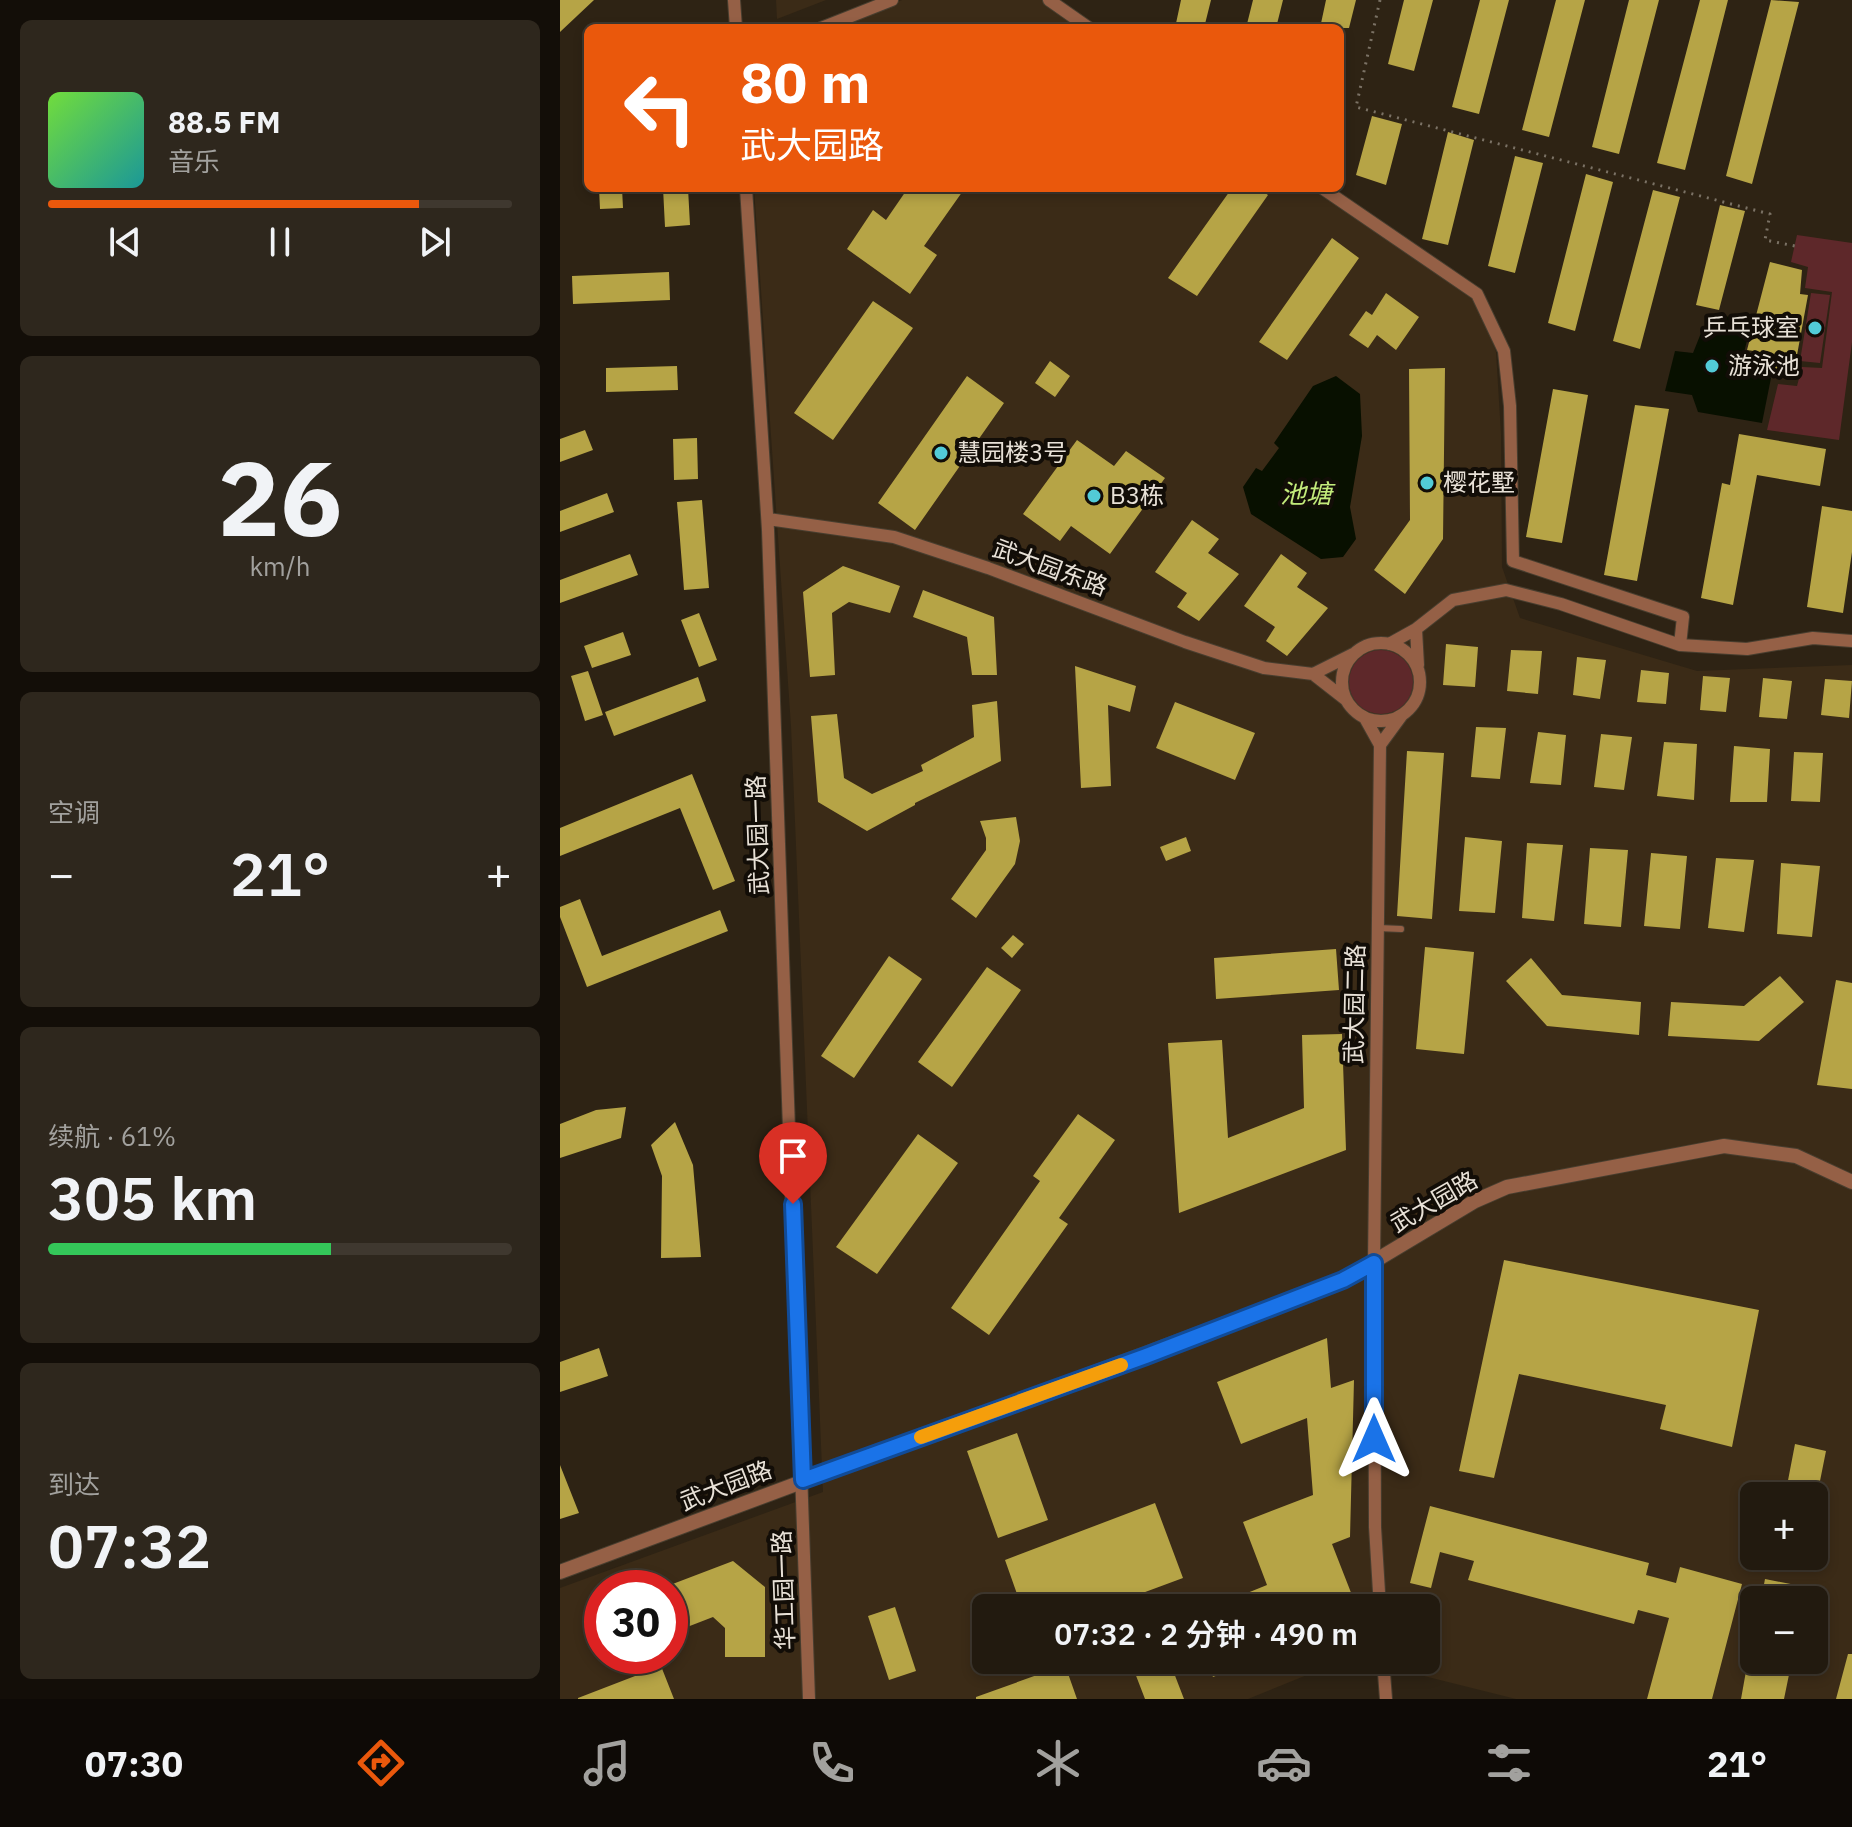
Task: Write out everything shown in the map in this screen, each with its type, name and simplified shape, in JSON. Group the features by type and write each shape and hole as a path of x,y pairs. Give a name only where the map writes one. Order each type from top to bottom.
{"street":[{"path":"734,0 736,24"},
{"path":"831,24 892,0"},
{"path":"1049,0 1083,24"},
{"name":"武大园一路","path":"746,192 768,519 803,1480"},
{"path":"1328,192 1477,294 1504,351 1510,406 1513,561 1683,617 1680,645"},
{"name":"武大园东路","path":"768,519 894,537 988,568 1238,660 1264,668 1313,674"},
{"path":"1389,644 1416,629 1453,600 1506,590 1561,604 1680,645 1747,649 1813,638 1852,641"},
{"path":"1365,718 1380,745 1412,706 1420,681 1416,629"},
{"path":"1402,715 1390,720 1365,718 1313,674 1377,643 1401,649 1411,657 1418,669"},
{"path":"1346,700 1343,676 1354,654"},
{"name":"武大园二路","path":"1379,1594 1375,1527 1374,1263 1380,745"},
{"name":"武大园路","path":"560,1572 1343,1280 1475,1201 1507,1187 1724,1146 1796,1156 1852,1182"},
{"name":"华工园一路","path":"803,1480 809,1699"},
{"path":"1384,1674 1386,1699"}],"lane":[{"path":"1378,928 1401,929"}],"path":[{"path":"1380,0 1356,107 1770,214 1765,240 1795,246"}],"shaded area":[{"path":"776,0 826,0 777,19"},
{"path":"902,0 1043,0 1078,24 839,24"},
{"path":"754,192 1327,192 1477,294 1496,352 1501,434 1502,567 1520,618 1697,671 1852,665 1852,1699 1516,1699 1416,1674 1440,1674 1440,1594 972,1594 972,1674 1310,1674 1248,1699 560,1699 560,1588 584,1579 584,1674 688,1674 688,1570 609,1570 823,1492 791,726"},
{"path":"1797,235 1852,243 1852,342 1839,440 1767,430 1778,384 1797,386 1802,367 1822,368 1832,292 1805,288 1808,267 1791,262"},
{"name":"乒乓球室","path":"1811,293 1830,295 1820,363 1800,361"},
{"path":"1375,650 1387,650 1404,659 1411,670 1411,694 1404,705 1387,714 1375,714 1363,709 1354,700 1349,688 1349,676 1354,664 1363,655"}],"water":[{"name":"游泳池","path":"1716,314 1752,322 1743,356 1753,358 1752,374 1771,378 1762,423 1698,412 1692,395 1665,391 1675,351 1693,353 1703,328"},
{"name":"池塘","path":"1336,376 1360,394 1362,436 1350,507 1356,539 1343,557 1321,559 1251,514 1243,487 1256,468 1262,471 1279,448 1274,443 1313,386"}],"building":[{"path":"560,0 594,0 560,32"},
{"path":"1181,0 1211,0 1205,24 1176,24"},
{"path":"1253,0 1283,0 1277,24 1247,24"},
{"path":"1326,0 1356,0 1349,28 1344,28 1344,24 1321,24"},
{"path":"1404,0 1433,0 1414,71 1388,64"},
{"path":"1480,0 1509,0 1479,114 1452,107"},
{"path":"1556,0 1585,0 1549,137 1522,130"},
{"path":"1629,0 1659,0 1619,154 1592,147"},
{"path":"1700,0 1728,0 1685,170 1657,163"},
{"path":"1771,0 1799,2 1752,184 1726,176"},
{"path":"1372,116 1402,124 1386,185 1356,175"},
{"path":"1448,132 1474,140 1448,245 1422,239"},
{"path":"1515,156 1543,163 1515,273 1488,266"},
{"path":"1586,174 1613,182 1575,331 1548,323"},
{"path":"1653,190 1680,197 1640,349 1613,341"},
{"path":"599,192 622,192 623,208 600,209"},
{"path":"663,192 688,192 690,225 665,227"},
{"path":"905,192 962,192 924,246 937,255 910,294 847,249 873,210 886,220"},
{"path":"1229,192 1264,192 1268,195 1197,296 1168,278"},
{"path":"1720,205 1745,211 1719,310 1696,305"},
{"path":"1332,238 1359,258 1287,360 1259,342"},
{"path":"1770,262 1802,270 1800,294 1808,295 1793,377 1756,370 1760,352 1747,350"},
{"path":"669,272 670,300 573,304 572,276"},
{"path":"1386,293 1419,317 1396,350 1377,335 1368,348 1349,335 1366,311 1372,315"},
{"path":"873,301 913,328 833,440 794,413"},
{"path":"1050,361 1070,376 1055,397 1035,383"},
{"path":"677,366 678,390 606,392 606,368"},
{"name":"樱花墅","path":"1445,368 1443,539 1405,594 1374,570 1410,520 1409,369"},
{"name":"慧园楼3号","path":"967,376 1004,403 915,530 878,503"},
{"path":"1553,389 1588,395 1562,543 1526,537"},
{"path":"1635,405 1669,409 1637,581 1604,575"},
{"path":"585,430 593,450 560,462 560,439"},
{"path":"1739,434 1826,449 1820,486 1757,475 1733,605 1701,598 1722,483 1730,485"},
{"path":"697,438 698,479 674,480 673,439"},
{"name":"B3栋","path":"1077,440 1114,466 1126,451 1165,478 1110,554 1071,526 1060,541 1023,514"},
{"path":"607,493 614,512 560,532 560,511"},
{"path":"702,500 709,588 684,590 677,502"},
{"path":"1822,506 1852,511 1852,552 1843,613 1807,607"},
{"path":"1192,520 1219,539 1208,553 1239,574 1199,621 1177,607 1187,593 1155,572"},
{"path":"630,554 638,575 560,603 560,580"},
{"path":"1281,554 1307,573 1297,587 1328,608 1287,656 1266,641 1275,627 1244,606"},
{"path":"843,566 900,586 890,613 849,602 832,613 835,675 810,677 803,592"},
{"path":"923,590 994,617 997,675 972,675 967,637 913,617"},
{"path":"699,613 717,660 699,667 681,620"},
{"path":"623,632 631,655 592,668 584,646"},
{"path":"1446,644 1478,647 1475,687 1443,685"},
{"path":"1511,650 1542,651 1538,694 1507,691"},
{"path":"1577,657 1606,660 1600,699 1573,695"},
{"path":"1075,666 1136,686 1130,712 1108,705 1111,786 1081,788"},
{"path":"1641,670 1669,673 1666,704 1637,702"},
{"path":"588,671 603,715 585,721 571,676"},
{"path":"1703,676 1730,678 1726,712 1700,710"},
{"path":"698,677 706,701 614,736 605,712"},
{"path":"1763,678 1792,681 1787,719 1759,717"},
{"path":"1825,679 1852,681 1849,718 1821,715"},
{"path":"997,701 1001,761 915,803 867,831 818,802 811,716 837,714 844,778 872,794 923,771 921,765 974,737 972,705"},
{"path":"1175,702 1255,733 1235,780 1156,748"},
{"path":"1476,727 1506,728 1500,779 1471,777"},
{"path":"1538,732 1566,735 1561,785 1530,783"},
{"path":"1601,734 1632,737 1624,790 1594,787"},
{"path":"1664,742 1697,744 1694,800 1657,796"},
{"path":"1734,746 1770,749 1767,802 1730,802"},
{"path":"1407,751 1444,753 1432,919 1397,916"},
{"path":"1794,752 1823,753 1820,802 1791,801"},
{"path":"692,774 735,881 713,890 680,808 560,856 560,828"},
{"path":"1016,817 1020,841 1015,864 976,918 951,899 986,850 986,838 980,821"},
{"path":"1186,837 1191,851 1166,861 1160,847"},
{"path":"1465,837 1502,841 1495,913 1459,911"},
{"path":"1527,843 1563,845 1554,921 1522,918"},
{"path":"1590,848 1628,850 1621,927 1584,924"},
{"path":"1651,853 1687,856 1680,929 1644,926"},
{"path":"1716,858 1754,860 1744,932 1708,928"},
{"path":"1781,863 1820,866 1812,937 1777,934"},
{"path":"580,899 602,956 720,910 728,931 587,987 560,917 560,907"},
{"path":"1013,935 1024,944 1012,958 1001,948"},
{"path":"1425,947 1474,952 1464,1054 1416,1049"},
{"path":"1336,949 1339,990 1216,999 1214,958"},
{"path":"889,956 922,979 854,1078 821,1056"},
{"path":"1531,958 1562,995 1641,1002 1639,1035 1547,1026 1506,981"},
{"path":"987,967 1021,990 952,1087 918,1062"},
{"path":"1780,976 1804,1002 1759,1041 1668,1036 1671,1002 1744,1006"},
{"path":"1836,980 1852,983 1852,1089 1817,1085"},
{"path":"1342,1034 1346,1150 1179,1213 1168,1043 1222,1040 1228,1138 1304,1108 1302,1035"},
{"path":"626,1107 621,1138 560,1158 560,1124 596,1110"},
{"path":"1078,1114 1115,1140 1059,1218 1068,1224 989,1335 951,1308 1040,1181 1033,1176"},
{"path":"675,1122 693,1165 701,1257 661,1258 662,1176 651,1145"},
{"path":"918,1134 958,1163 877,1274 836,1247"},
{"path":"1504,1260 1759,1310 1732,1447 1660,1429 1666,1405 1519,1374 1494,1478 1459,1471"},
{"path":"1327,1338 1331,1388 1354,1380 1350,1537 1332,1544 1352,1594 1245,1594 1267,1585 1243,1522 1313,1495 1307,1418 1241,1444 1217,1382"},
{"path":"599,1348 608,1376 560,1392 560,1362"},
{"path":"1017,1433 1048,1520 998,1538 967,1451"},
{"path":"1795,1444 1826,1451 1820,1482 1788,1482"},
{"path":"560,1465 579,1513 560,1519"},
{"path":"1155,1503 1183,1578 1140,1594 1017,1594 1005,1560"},
{"path":"1430,1506 1649,1563 1646,1575 1676,1583 1680,1567 1742,1584 1712,1699 1647,1699 1669,1618 1638,1610 1634,1624 1468,1580 1474,1561 1440,1552 1431,1588 1410,1583"},
{"path":"733,1561 765,1587 765,1657 725,1657 725,1628 713,1617 688,1627 688,1578"},
{"path":"1765,1579 1801,1586 1764,1586"},
{"path":"895,1607 916,1671 889,1680 868,1616"},
{"path":"1848,1654 1852,1654 1852,1699 1836,1699"},
{"path":"640,1674 664,1674 674,1699 578,1699"},
{"path":"1040,1674 1068,1674 1077,1699 976,1699"},
{"path":"1135,1674 1174,1674 1184,1699 1145,1699"},
{"path":"1745,1674 1789,1674 1784,1699 1741,1699"}],"slow traffic":[{"path":"921,1437 1121,1365"}],"place":[{"name":"乒乓球室","path":"1815,328"},
{"name":"游泳池","path":"1712,366"},
{"name":"慧园楼3号","path":"941,453"},
{"name":"樱花墅","path":"1427,483"},
{"name":"B3栋","path":"1094,496"}],"route":[{"path":"793,1204 803,1480 1146,1356 1343,1280 1374,1263 1374,1439"}]}
